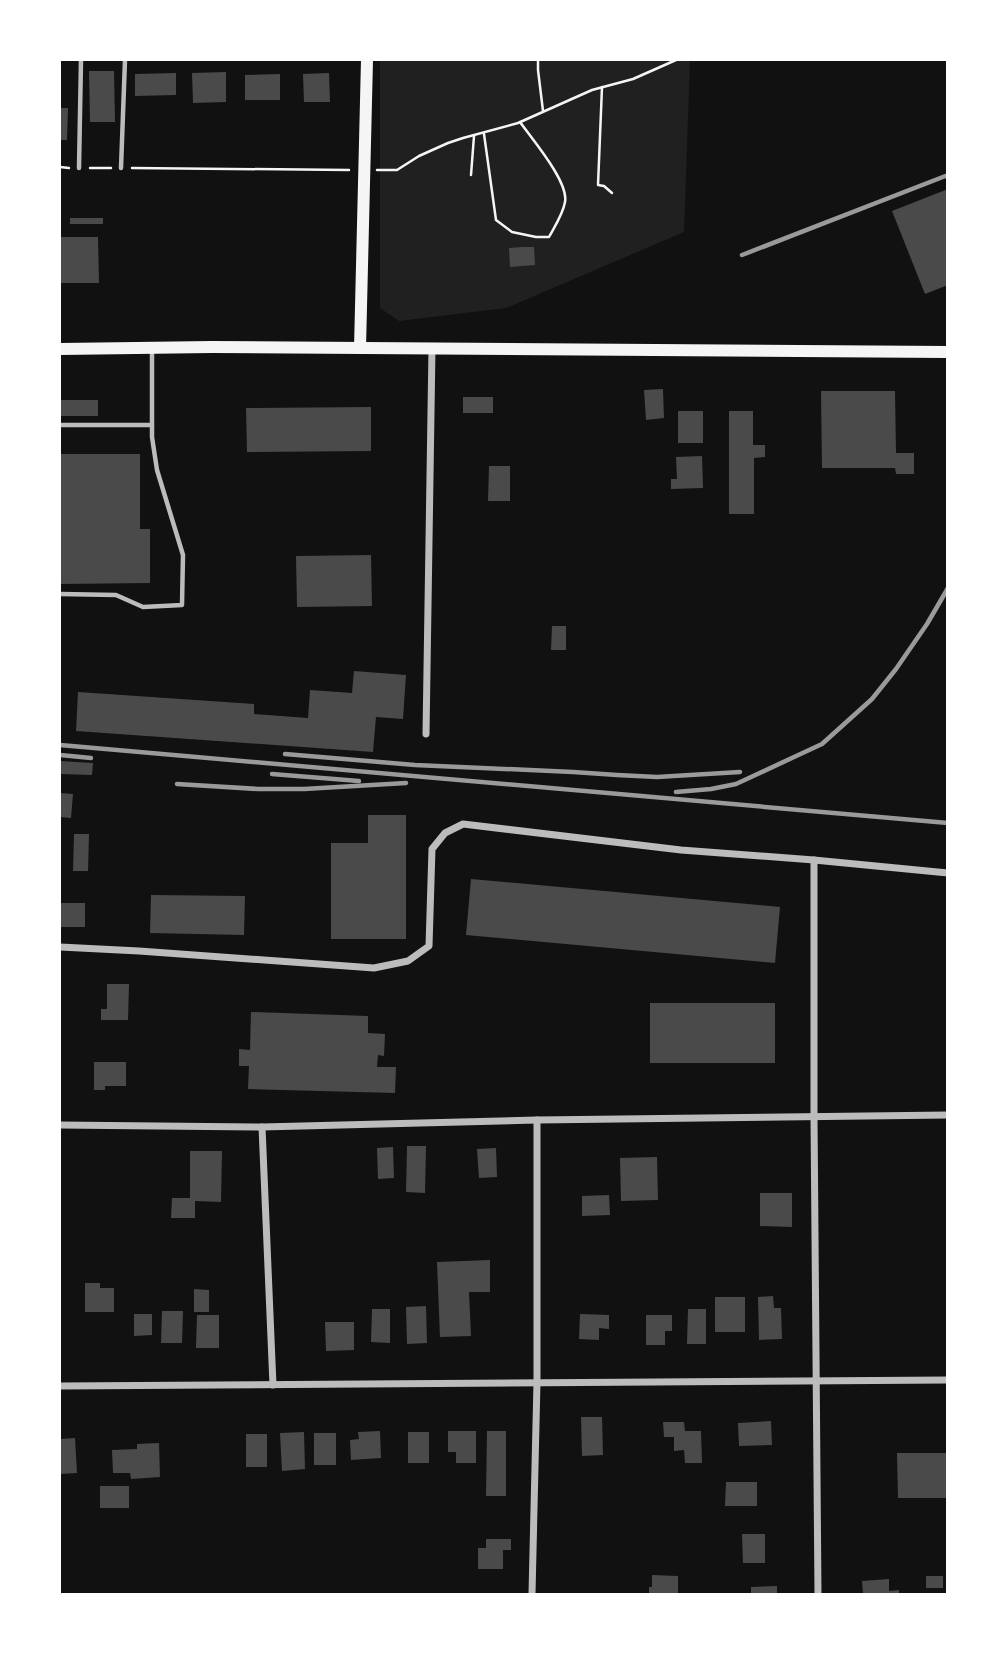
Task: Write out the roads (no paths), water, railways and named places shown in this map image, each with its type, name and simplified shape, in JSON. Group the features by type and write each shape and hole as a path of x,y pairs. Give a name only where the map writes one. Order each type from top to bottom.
{"main road":[{"path":"360,348 367,60"},
{"path":"60,349 432,348 947,352"}],"street":[{"path":"426,734 432,348"},
{"path":"60,947 374,968 408,961 429,946 432,849 445,833 463,824 681,850 947,873"},
{"path":"814,860 818,1594"},
{"path":"60,1125 262,1127 537,1120 947,1115"},
{"path":"532,1594 537,1382 537,1120"},
{"path":"262,1127 273,1385"},
{"path":"60,1386 947,1380"}],"lane":[{"path":"79,168 81,60"},
{"path":"121,168 125,60"},
{"path":"60,594 116,595 143,607 182,605 183,555 157,470 152,437 152,348"},
{"path":"60,425 152,425"}],"railway":[{"path":"742,255 948,175"},
{"path":"676,792 736,784 822,744 872,699 927,624 948,588"},
{"path":"60,745 948,823"},
{"path":"285,754 415,765 657,777 740,772"},
{"path":"60,755 91,758"},
{"path":"272,774 359,781"},
{"path":"177,784 304,789 406,783"}]}
